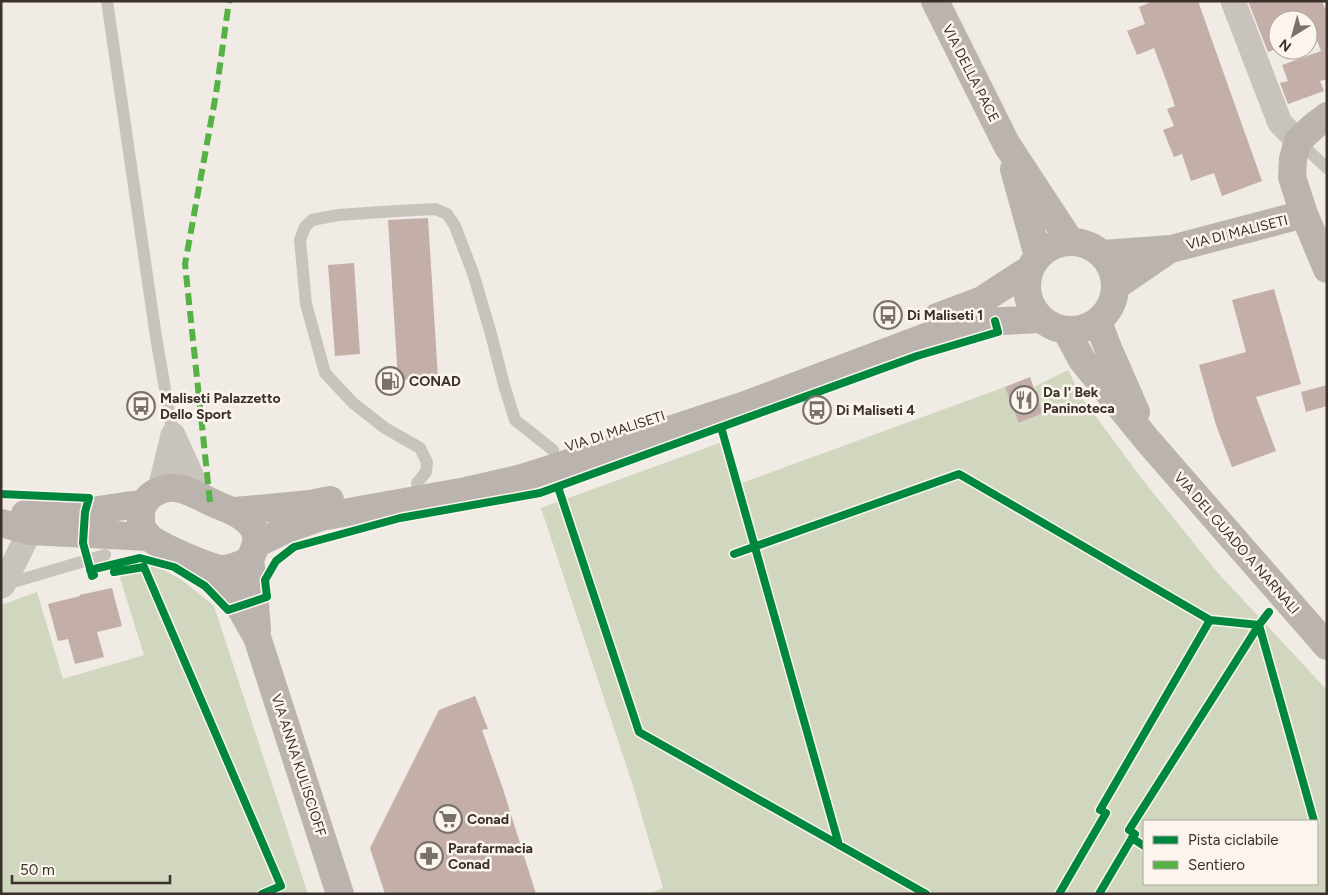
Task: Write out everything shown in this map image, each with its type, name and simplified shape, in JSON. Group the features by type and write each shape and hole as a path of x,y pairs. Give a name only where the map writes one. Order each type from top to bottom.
{"street":[{"name":"VIA DELLA PACE","path":"935,1 1008,145"},
{"path":"1233,1 1280,123 1298,141"},
{"path":"1304,214 1292,177 1292,159 1298,141 1327,116"},
{"path":"1008,145 1070,241"},
{"path":"988,310 1034,263 1047,248 1058,243 1082,242 1103,254 1110,263 1116,286 1114,300 1108,312 1098,322 1088,327 1066,330 1052,326 1041,319 1033,308 1028,296 1026,282 1034,263 1008,145"},
{"name":"VIA DI MALISETI","path":"1171,249 1304,214 1327,269"},
{"path":"1103,254 1171,249"},
{"path":"1116,286 1171,249"},
{"name":"VIA DI MALISETI","path":"235,511 310,504 464,474 629,427 752,385 964,308 988,310"},
{"path":"988,310 1041,319"},
{"name":"VIA DI MALISETI","path":"216,569 235,567 287,529 321,517 466,491 531,475 745,405 947,329 966,324 988,310"},
{"path":"1098,322 1148,441"},
{"name":"VIA DEL GUADO A NARNALI","path":"1066,330 1082,360 1148,441 1327,646"},
{"path":"172,435 152,497 140,513 141,526 149,538 158,544 216,569 233,594 257,637"},
{"path":"172,435 202,499"},
{"name":"VIA DI MALISETI","path":"1,515 85,512 125,506 171,488 182,489 202,499 235,511 248,522 256,533 253,552"},
{"path":"1,523 30,531 149,538"},
{"path":"2,585 30,531"},
{"path":"253,552 257,637"},
{"name":"VIA ANNA KULISCIOFF","path":"257,637 340,894"}],"lane":[{"path":"107,1 172,435"},
{"path":"1298,141 1327,168"},
{"path":"417,483 426,472 426,462 420,448 385,428 353,403 324,373 306,304 300,240 305,227 312,220 338,215 397,210 435,209 448,214 455,226 473,272 515,420 553,450"},
{"path":"2,585 105,555"}],"green space":[{"path":"1068,370 1082,398 1142,479 1218,573 1327,690 1327,894 649,894 663,888 633,786 541,508 725,441 739,484 1005,387 1020,423 1043,413 1034,387"},
{"path":"151,563 182,580 214,606 308,894 1,894 1,605 37,592 63,679 144,655 117,568"}],"building":[{"path":"1154,1 1198,1 1262,181 1222,196 1214,173 1191,181 1182,154 1174,157 1163,130 1174,126 1167,109 1175,106 1166,80 1154,48 1137,55 1127,31 1145,24 1139,7"},
{"path":"1248,1 1322,1 1327,13 1327,79 1320,81 1324,91 1288,104 1280,83 1288,81 1282,65 1296,60 1318,60 1318,52 1321,51 1318,43 1318,10 1268,10 1268,52"},
{"path":"428,218 438,378 398,380 388,220"},
{"path":"354,263 360,354 335,356 328,265"},
{"path":"1274,289 1301,384 1256,397 1276,451 1232,467 1216,425 1199,365 1246,352 1232,300"},
{"name":"Da I' Bek Paninoteca","path":"1030,377 1043,413 1019,423 1005,387"},
{"path":"1327,385 1327,406 1306,412 1301,392"},
{"path":"112,588 122,626 97,632 104,657 75,664 68,639 58,641 48,604"},
{"name":"Conad","path":"475,696 488,729 482,730 536,894 385,894 370,848 439,710"}],"marked path":[{"path":"210,502 185,264 216,94 229,1"}],"cycle path":[{"path":"90,570 140,558 174,567 205,586 228,610 267,597 265,580 276,561 294,547 400,518 540,493 917,356 998,332 995,321"},
{"path":"721,427 839,845"},
{"path":"734,554 959,474 1210,620"},
{"path":"558,487 639,732 926,894"},
{"path":"1,494 89,498 85,512 83,543 92,576 94,575"},
{"path":"114,572 144,567 281,886 262,894"},
{"path":"1269,612 1259,625 1314,820"},
{"path":"1059,894 1106,813 1100,810 1210,620 1259,625 1129,830 1135,834 1132,838"},
{"path":"1099,894 1132,838 1143,845"}],"place":[{"name":"Di Maliseti 1","path":"888,315"},
{"name":"CONAD","path":"390,381"},
{"name":"Da I' Bek Paninoteca","path":"1024,400"},
{"name":"Maliseti Palazzetto Dello Sport","path":"141,406"},
{"name":"Di Maliseti 4","path":"817,410"},
{"name":"Conad","path":"448,819"},
{"name":"Parafarmacia Conad","path":"429,856"}]}
